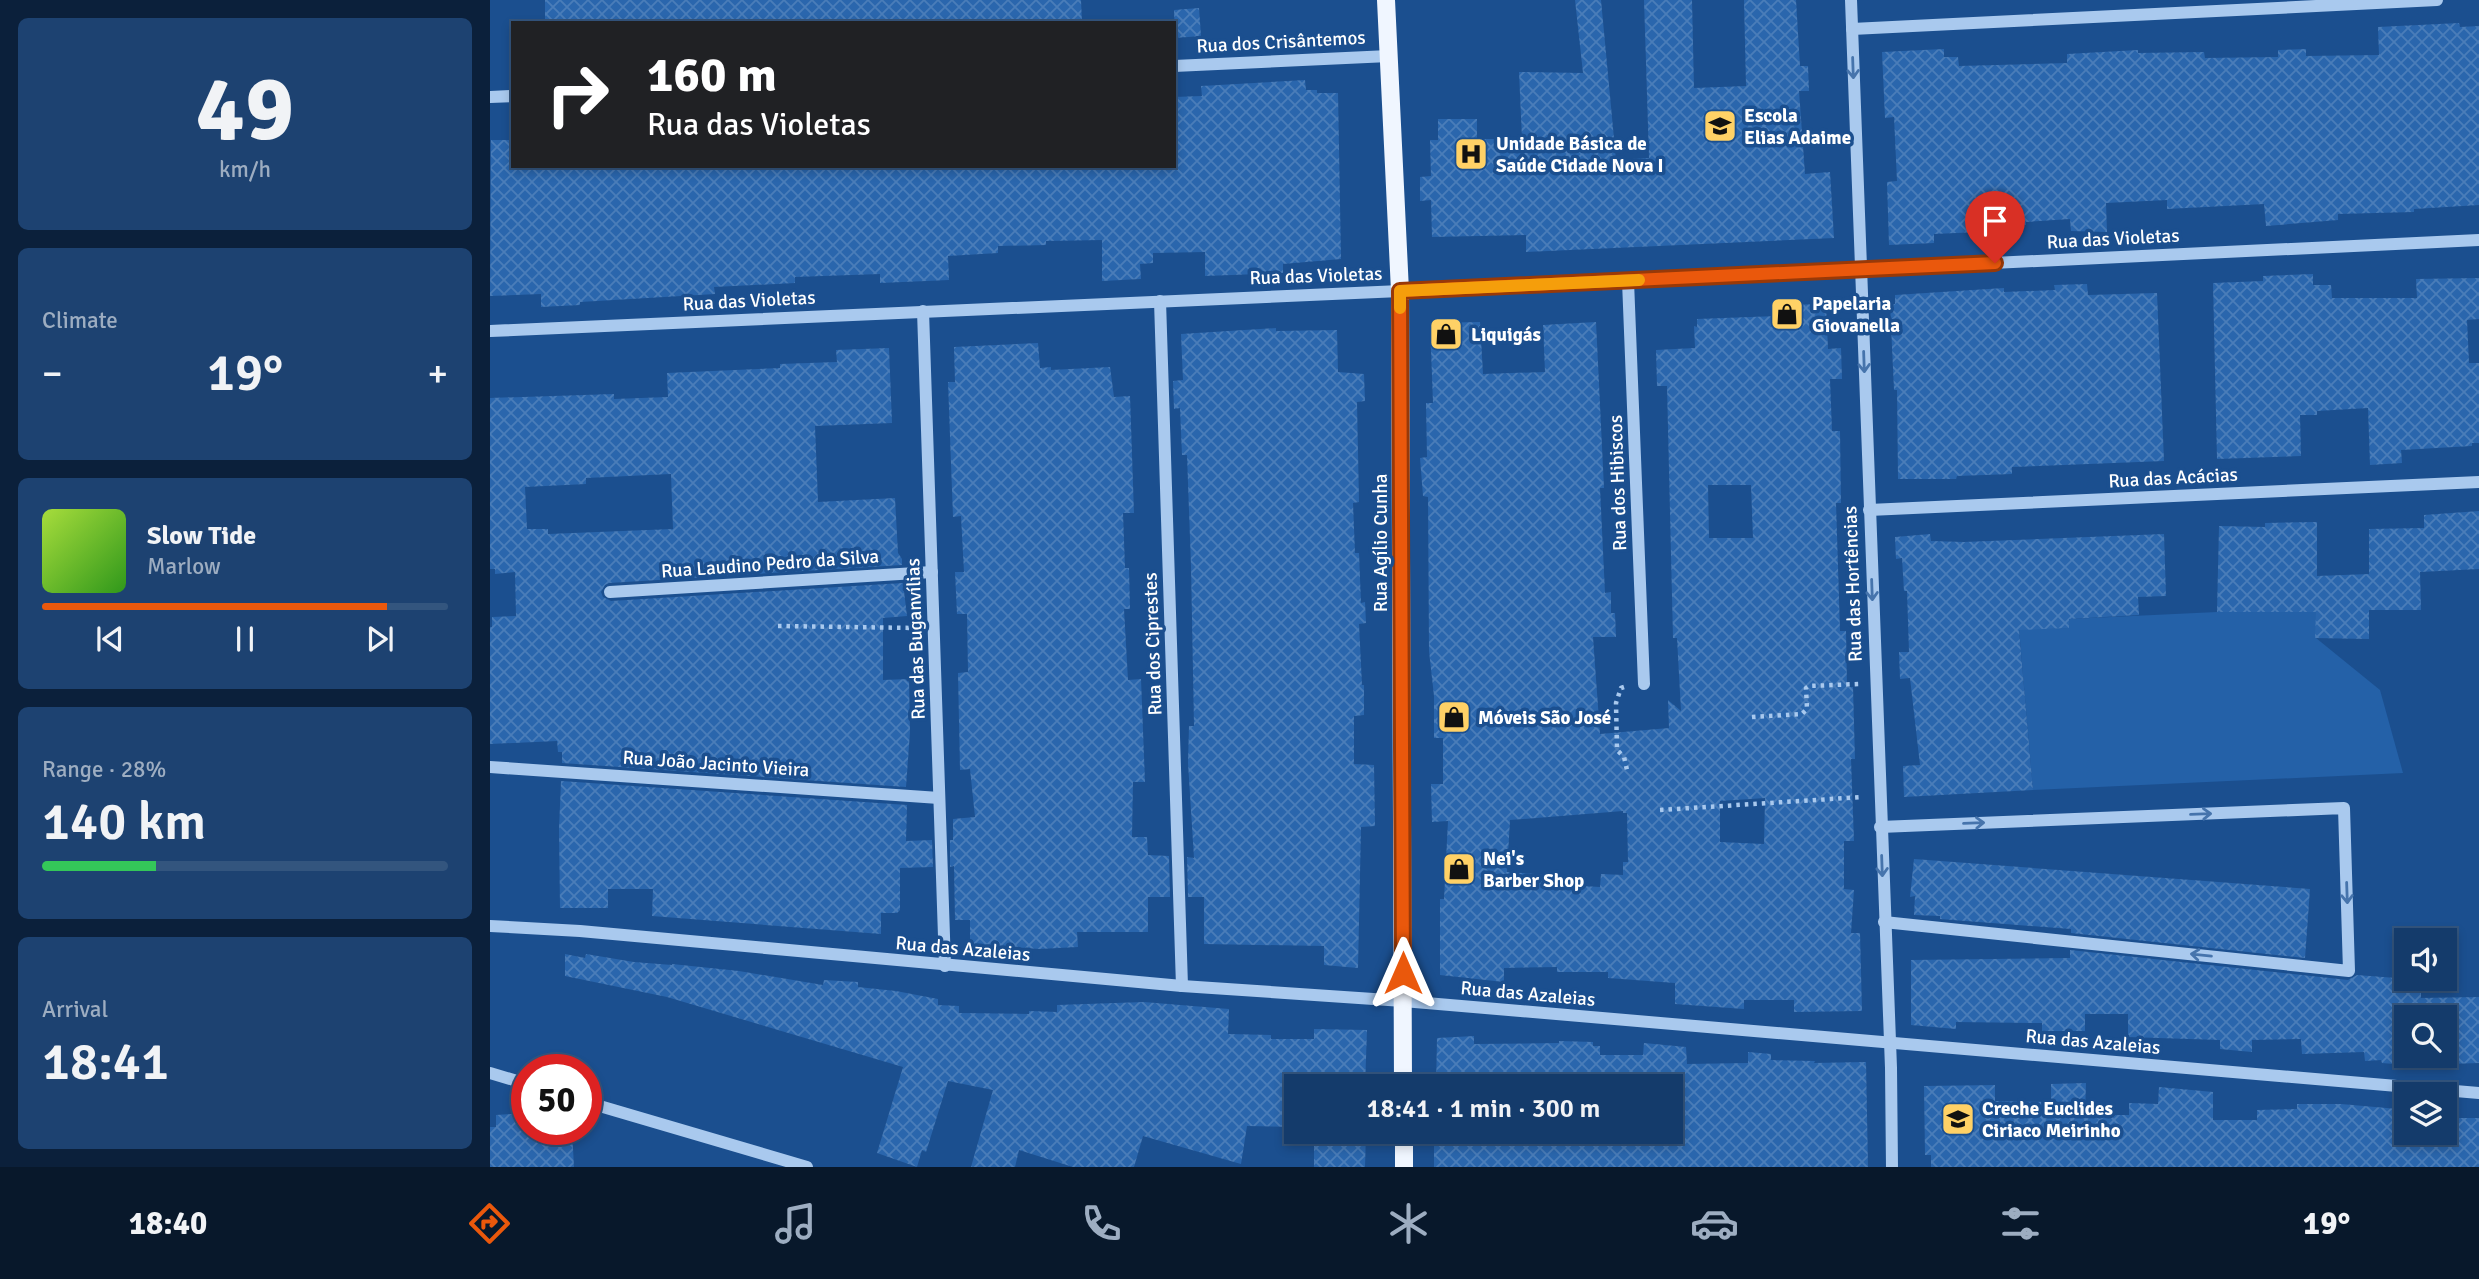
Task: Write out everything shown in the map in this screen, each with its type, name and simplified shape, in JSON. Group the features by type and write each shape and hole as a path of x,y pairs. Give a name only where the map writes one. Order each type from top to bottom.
{"main road":[{"name":"Rua Agílio Cunha","path":"1386,0 1400,291 1403,1074"},
{"path":"1404,1144 1404,1167"}],"street":[{"name":"Rua das Hortências","path":"1851,0 1892,1167"},
{"path":"1852,29 2437,0"},
{"name":"Rua dos Crisântemos","path":"1176,65 1389,55"},
{"path":"490,97 511,96"},
{"name":"Rua das Violetas","path":"490,331 2479,240"},
{"name":"Rua dos Hibiscos","path":"1628,281 1644,681"},
{"name":"Rua dos Ciprestes","path":"1160,301 1182,986"},
{"name":"Rua das Buganvílias","path":"923,311 945,966"},
{"name":"Rua das Acácias","path":"1869,510 2479,482"},
{"name":"Rua Laudino Pedro da Silva","path":"610,592 932,572"},
{"name":"Rua João Jacinto Vieira","path":"490,767 939,798"},
{"path":"1880,827 2344,808 2349,971 1884,922"},
{"name":"Rua das Azaleias","path":"490,926 580,931 1182,986 1403,1000 2479,1093"},
{"path":"490,1073 511,1079"},
{"path":"602,1107 807,1167"}],"path":[{"path":"778,626 934,629"},
{"path":"1627,770 1624,757 1617,750 1616,703 1622,688 1644,681"},
{"path":"1752,717 1802,714 1807,709 1806,688 1809,686 1875,683"},
{"path":"1660,810 1879,796"}],"shaded area":[{"path":"2217,612 2316,612 2316,638 2380,690 2403,773 2033,790 2019,629 2069,628 2069,619"}],"building":[{"path":"545,0 1081,0 1082,21 545,21"},
{"path":"1575,0 1601,0 1616,160 1649,158 1644,0 1692,0 1694,88 1746,86 1744,0 1796,0 1800,66 1808,66 1809,91 1799,91 1805,174 1830,172 1834,238 1526,252 1526,235 1432,237 1431,200 1420,201 1420,177 1431,176 1430,140 1438,140 1438,119 1477,119 1477,139 1522,139 1519,72 1583,73"},
{"path":"1199,8 1201,36 1176,38 1174,10"},
{"path":"2459,23 2460,27 2479,26 2479,205 2414,209 2414,212 2338,214 2338,220 2266,226 2264,204 2167,209 2167,200 2106,203 2107,232 2071,231 2070,219 2001,226 2001,231 1934,234 1934,243 1889,245 1887,182 1897,181 1894,117 1885,118 1882,52 1944,49 1944,57 1958,57 1959,66 2067,63 2067,54 2138,50 2138,53 2204,52 2205,58 2278,57 2278,50 2306,49 2306,56 2379,55 2378,27"},
{"path":"1305,80 1306,90 1338,93 1341,259 1283,264 1283,273 1205,276 1205,252 1153,253 1153,263 1140,264 1141,279 1102,281 1102,240 1046,241 1046,245 998,246 998,253 948,256 949,280 880,283 880,274 795,277 795,283 714,287 715,294 541,307 541,294 490,296 491,140 511,140 511,168 1176,168 1176,97 1202,96 1201,86"},
{"path":"2313,274 2313,285 2331,285 2332,298 2417,298 2416,279 2479,278 2479,319 2467,320 2469,363 2479,363 2479,443 2472,443 2472,446 2401,450 2402,463 2370,465 2368,408 2317,411 2317,415 2300,415 2301,456 2217,459 2213,283 2263,281 2263,276"},
{"path":"2087,284 2088,295 2157,293 2164,461 2012,467 2012,474 1957,476 1956,479 1898,479 1897,390 1894,390 1890,304 1895,304 1895,295 2004,288 2004,292 2055,290 2054,285"},
{"path":"1826,304 1828,349 1841,348 1842,379 1830,379 1832,431 1840,431 1841,503 1836,503 1840,631 1846,631 1847,687 1853,687 1855,759 1851,759 1854,841 1844,841 1844,889 1854,890 1851,933 1860,933 1862,1011 1794,1012 1794,1000 1744,1000 1744,1009 1675,1004 1675,983 1608,978 1608,972 1557,972 1557,967 1504,968 1504,982 1440,975 1440,899 1444,899 1448,821 1432,822 1431,784 1443,784 1443,738 1434,738 1434,696 1429,651 1428,497 1423,496 1420,458 1427,457 1426,403 1433,403 1430,323 1480,322 1483,374 1545,372 1543,325 1596,322 1604,488 1600,488 1605,593 1611,592 1611,613 1615,613 1616,637 1593,637 1600,734 1669,728 1668,700 1681,711 1677,638 1673,638 1667,386 1657,386 1656,350 1695,348 1694,326 1697,327 1697,319 1777,316 1777,305","holes":["1708,485 1751,485 1753,538 1709,538","1765,798 1764,844 1720,842 1720,801","1623,811 1627,813 1628,862 1623,862 1623,875 1601,874 1600,887 1550,884 1550,875 1507,872 1510,820"]},
{"path":"1276,328 1276,331 1337,330 1338,372 1364,374 1365,401 1357,402 1359,502 1353,503 1361,603 1365,602 1366,623 1359,624 1364,715 1354,716 1354,764 1374,765 1375,826 1361,827 1358,968 1324,965 1324,946 1204,944 1204,897 1188,897 1187,857 1194,858 1188,763 1189,726 1194,726 1191,566 1187,455 1182,455 1180,408 1174,409 1173,381 1183,380 1181,334"},
{"path":"1038,343 1040,368 1051,367 1051,370 1110,367 1114,397 1130,396 1134,513 1123,513 1130,609 1124,609 1128,680 1141,679 1145,782 1133,782 1132,837 1147,837 1148,855 1169,856 1170,897 1148,897 1148,932 1077,932 1078,947 1039,949 970,944 970,920 955,920 954,866 950,867 953,819 975,817 970,769 960,770 958,673 968,672 967,614 957,614 955,572 964,572 961,516 953,517 948,382 955,382 954,347"},
{"path":"889,348 892,423 815,426 818,502 895,498 898,553 902,565 609,583 601,592 603,597 611,601 903,583 907,616 883,618 883,680 909,679 910,732 906,787 562,763 562,752 558,752 557,741 490,744 492,617 516,616 515,572 495,574 495,569 490,569 490,398 614,394 614,399 668,397 667,373 780,368 780,364 837,362 836,350","holes":["671,474 673,529 548,534 548,529 527,529 525,487 586,484 586,478"]},
{"path":"2479,511 2479,569 2420,572 2421,610 2369,610 2369,639 2315,638 2316,612 2217,612 2219,526 2265,527 2265,523 2317,522 2317,576 2369,574 2369,529 2424,528 2424,515"},
{"path":"1930,534 1931,541 1964,542 2164,534 2166,596 2138,597 2139,615 2069,619 2069,628 2019,630 2033,790 1904,797 1903,766 1920,765 1910,678 1900,679 1899,652 1909,652 1907,591 1904,591 1902,558 1896,559 1895,537"},
{"path":"561,781 907,805 906,841 932,840 933,867 900,868 900,910 897,913 881,913 881,934 652,916 653,889 608,889 608,908 560,908"},
{"path":"1914,859 2310,889 2305,958 2071,933 2071,929 1914,915 1915,896 1910,897"},
{"path":"2070,950 2348,980 2357,975 2394,978 2394,991 2421,991 2421,998 2479,997 2479,1063 2457,1064 2457,1005 2394,1005 2394,1064 2382,1063 2381,1060 2365,1061 2364,1052 2302,1054 2301,1039 2252,1040 2252,1052 2220,1049 2220,1040 2128,1037 2128,1014 2085,1014 2085,1031 2042,1031 2042,1023 1956,1022 1956,1029 1911,1025 1911,960 2070,958"},
{"path":"565,954 585,958 586,954 634,962 739,971 823,985 824,980 858,982 858,987 938,999 938,1005 959,1006 959,1013 1029,1014 1029,1011 1057,1012 1057,1005 1144,1002 1229,1009 1228,1034 1271,1035 1271,1039 1314,1039 1314,1029 1367,1030 1365,1074 1284,1074 1284,1127 1247,1126 1241,1164 1143,1136 1134,1167 1073,1167 1019,1150 1015,1167 971,1167 993,1090 948,1081 926,1152 922,1150 917,1167 877,1153 903,1067 667,997 565,976"},
{"path":"1474,1036 1474,1044 1593,1042 1593,1046 1600,1046 1600,1055 1643,1055 1644,1043 1686,1047 1687,1064 1748,1063 1748,1052 1771,1054 1771,1060 1866,1062 1868,1167 1434,1167 1434,1144 1683,1144 1683,1074 1436,1074 1437,1038"},
{"path":"2086,1083 2085,1115 2129,1115 2129,1103 2158,1104 2159,1087 2213,1092 2213,1120 2257,1120 2257,1110 2297,1109 2297,1104 2341,1104 2394,1109 2394,1145 2457,1145 2457,1118 2479,1118 2479,1167 1931,1167 1931,1155 1925,1155 1924,1086 1995,1085 1995,1101 2051,1102 2051,1084"},
{"path":"511,1114 511,1145 573,1145 574,1167 490,1167 490,1127 496,1127 496,1115"},
{"path":"1314,1144 1366,1144 1365,1167 1314,1167"}],"slow traffic":[{"path":"1400,308 1400,291 1639,280"}],"place":[{"name":"Escola Elias Adaime","path":"1720,126"},
{"name":"Unidade Básica de Saúde Cidade Nova I","path":"1471,154"},
{"name":"Papelaria Giovanella","path":"1787,314"},
{"name":"Liquigás","path":"1446,334"},
{"name":"Móveis São José","path":"1454,717"},
{"name":"Nei's Barber Shop","path":"1459,869"},
{"name":"Creche Euclides Ciriaco Meirinho","path":"1958,1119"}],"route":[{"path":"1403,973 1400,291 1995,263"}]}
